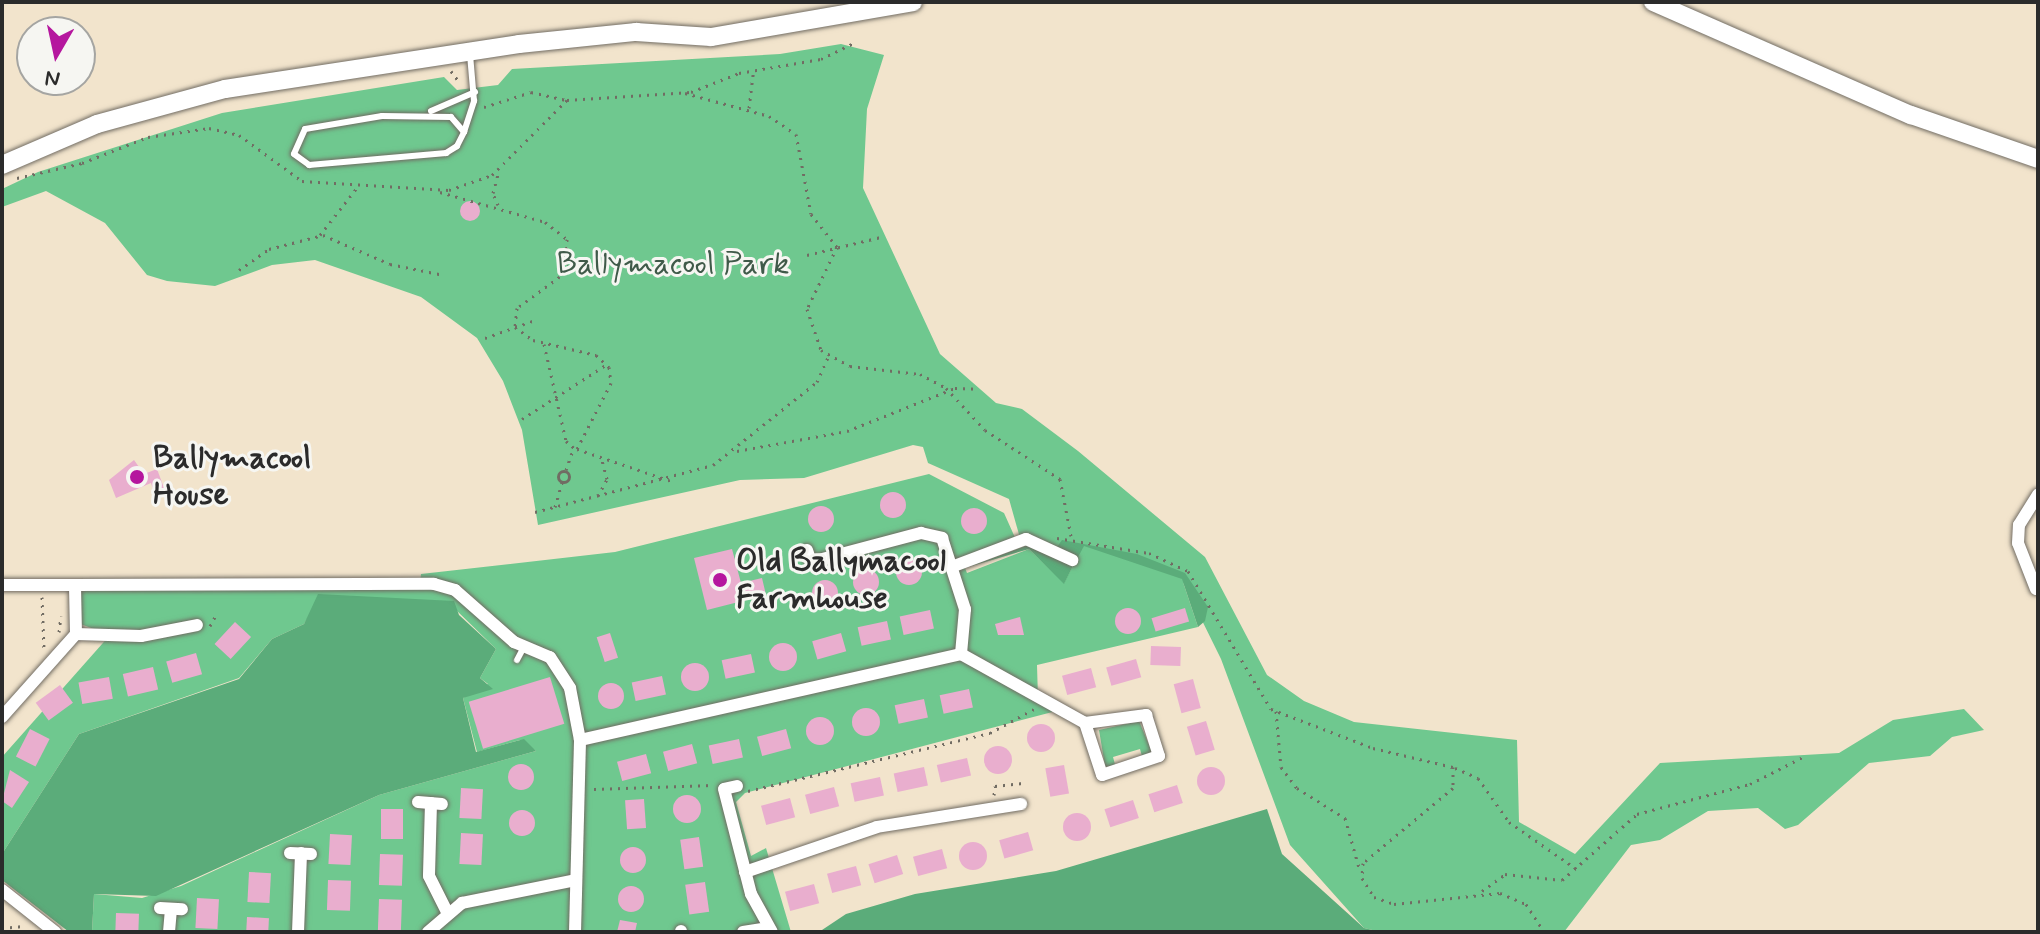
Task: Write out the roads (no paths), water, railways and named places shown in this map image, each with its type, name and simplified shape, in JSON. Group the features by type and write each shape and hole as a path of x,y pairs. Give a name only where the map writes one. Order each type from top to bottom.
{"main road":[{"path":"7,170 154,105 469,50 636,32 711,37 913,2"},
{"path":"1653,2 1911,115 2038,159"}],"street":[{"path":"2036,589 2018,543 2019,525 2038,494"},
{"path":"807,550 811,562 931,532 949,547 954,566 967,626 961,654"},
{"path":"954,566 1026,539 1072,560"},
{"path":"2,585 75,591 434,584 464,596 524,647 561,669 580,740 575,932"},
{"path":"2,717 76,634 75,591"},
{"path":"76,634 141,636 199,629"},
{"path":"580,740 961,654 1085,723 1146,715 1157,760 1102,775 1085,723"},
{"path":"737,786 724,789 745,872 770,930 743,932"},
{"path":"430,803 429,876 447,912"},
{"path":"745,872 877,827 1021,804"},
{"path":"298,932 301,853"},
{"path":"428,932 447,912 576,880"},
{"path":"2,890 55,932"},
{"path":"169,932 171,909"}],"lane":[{"path":"469,50 476,91 464,132 446,153 309,165 294,154 305,129 460,105 476,91"},
{"path":"428,112 457,120 464,132"},
{"path":"517,660 524,647"}],"place":[{"name":"Ballymacool House","path":"137,477"},
{"name":"Old Ballymacool Farmhouse","path":"720,580"}],"park label":[{"name":"Ballymacool Park","path":"673,264"}]}
